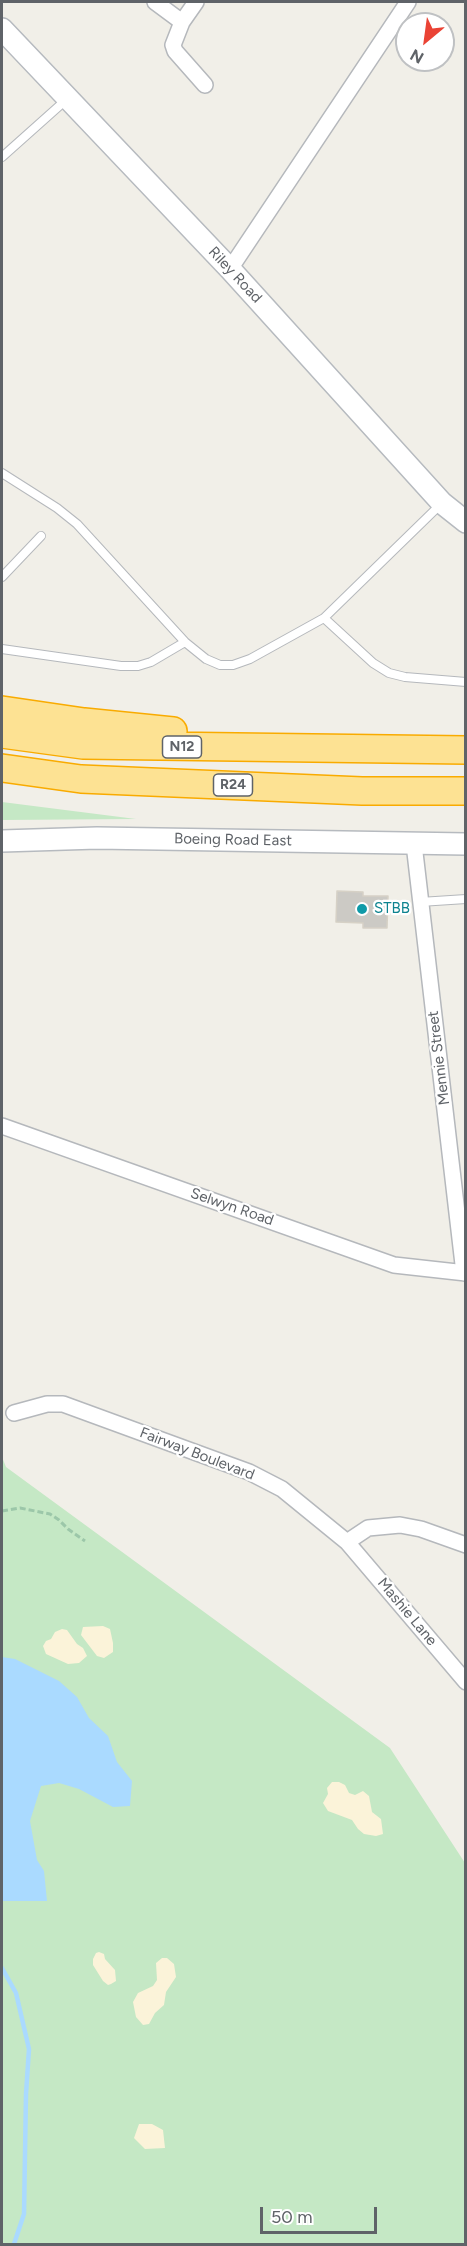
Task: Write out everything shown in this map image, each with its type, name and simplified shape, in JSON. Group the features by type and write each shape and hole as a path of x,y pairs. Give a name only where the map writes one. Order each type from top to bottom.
{"highway":[{"path":"2,710 84,722 364,749 465,750"},
{"name":"N12","path":"2,734 83,745 364,749"},
{"name":"R24","path":"2,768 81,779 362,791 465,791"}],"main road":[{"name":"Riley Road","path":"2,30 230,269 442,503 465,522"},
{"name":"Boeing Road East","path":"2,841 97,838 465,844"}],"street":[{"path":"155,2 182,22"},
{"path":"196,2 182,22 174,40 173,49 205,85"},
{"path":"230,269 408,2"},
{"name":"Mennie Street","path":"414,844 465,1273"},
{"name":"Selwyn Road","path":"2,1126 394,1265 465,1273"},
{"name":"Fairway Boulevard","path":"14,1413 47,1404 63,1404 249,1472 282,1489 347,1542"},
{"path":"347,1542 368,1528 400,1525 421,1529 465,1545"},
{"name":"Mashie Lane","path":"347,1542 464,1679"}],"lane":[{"path":"2,157 68,99"},
{"path":"2,473 57,508 77,524 185,642 206,659 220,665 233,665 250,658 324,618 442,503"},
{"path":"2,577 41,536"},
{"path":"324,618 373,663 389,673 405,677 465,682"},
{"path":"2,649 121,666 138,666 157,659 185,642"},
{"path":"420,902 465,899"}],"path":[{"path":"2,1511 20,1508 50,1514 85,1541"}],"green space":[{"path":"2,802 136,819 2,820"},
{"path":"2,1457 6,1467 390,1748 465,1863 465,2244 2,2244"}],"sand":[{"path":"103,1626 110,1629 113,1643 113,1652 104,1658 97,1656 81,1635 83,1627"},
{"path":"62,1629 67,1630 87,1656 79,1663 68,1664 46,1654 43,1646 46,1641"},
{"path":"332,1782 345,1785 349,1793 355,1795 363,1791 369,1796 372,1812 381,1819 383,1834 376,1836 364,1834 352,1820 328,1811 323,1803 328,1794 327,1788"},
{"path":"99,1952 104,1954 105,1959 115,1970 116,1981 108,1985 93,1965 93,1959"},
{"path":"162,1958 167,1958 174,1964 176,1977 166,1992 164,2005 155,2013 149,2024 143,2025 136,2017 133,2002 138,1993 153,1986 157,1980 156,1963"},
{"path":"139,2124 152,2124 163,2130 165,2148 145,2149 134,2138"}],"water":[{"path":"2,1657 15,1659 59,1681 77,1697 89,1718 108,1736 117,1762 132,1781 130,1806 113,1807 79,1789 59,1783 41,1786 30,1821 37,1860 44,1871 47,1901 2,1901"}],"building":[{"name":"STBB","path":"337,891 363,892 363,896 388,896 387,928 363,928 363,923 336,922"}],"waterway":[{"path":"2,1968 16,1993 29,2049 24,2214 14,2244"}],"place":[{"name":"STBB","path":"362,909"}]}
